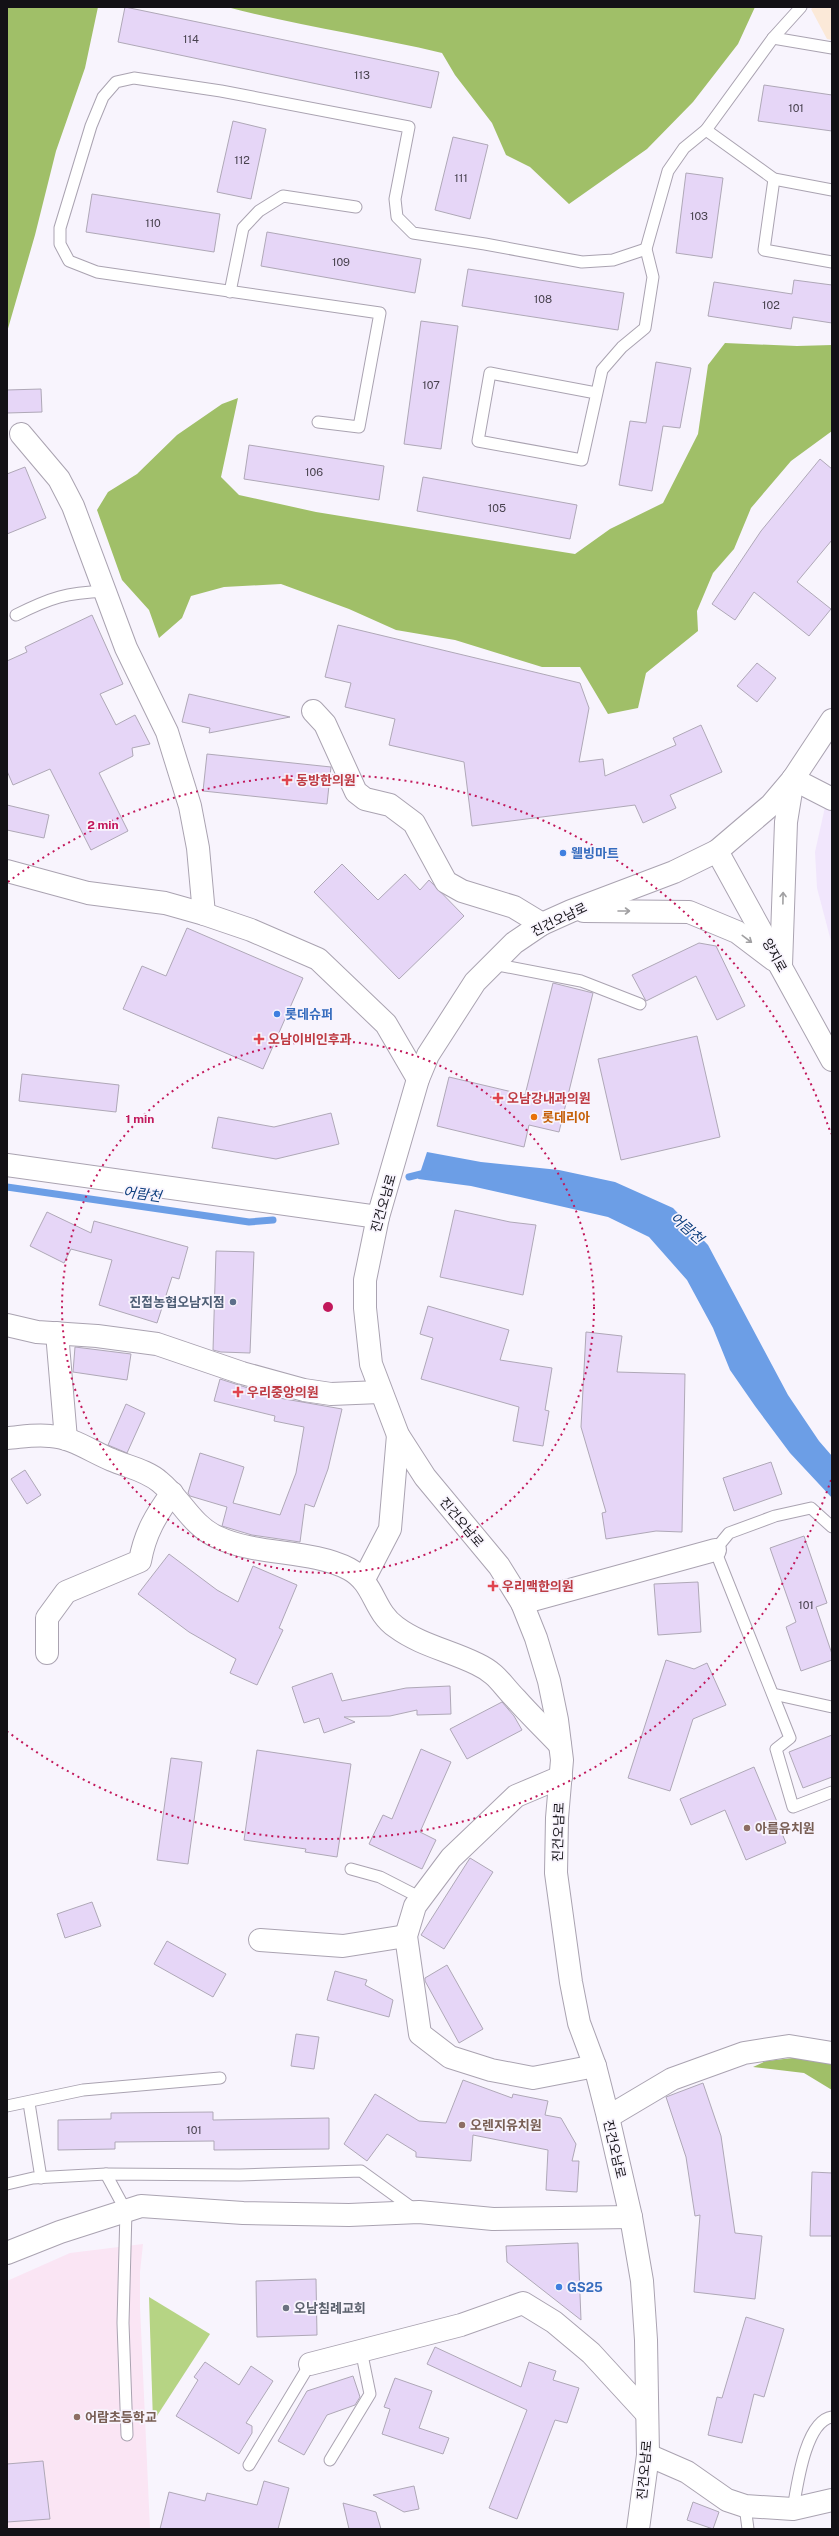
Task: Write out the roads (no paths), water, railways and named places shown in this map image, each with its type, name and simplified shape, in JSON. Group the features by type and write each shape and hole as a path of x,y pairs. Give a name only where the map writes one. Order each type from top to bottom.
{"street":[{"path":"21,434 60,479 87,540 126,648 168,732 190,806 198,848 204,914"},
{"path":"313,711 325,724 356,792 365,799 390,805 414,823 446,882 462,891 514,907 542,924"},
{"name":"진건오남로","path":"638,2529 648,2455 646,2340 642,2281 631,2217 608,2117 595,2066 579,2023 571,1982 556,1873 557,1818 561,1777 560,1745 549,1681 536,1638 522,1603 499,1566 425,1477 398,1436 380,1392 371,1364 365,1308 366,1274 378,1217 418,1079 428,1055 475,982 514,943 542,924 571,911 674,872 717,852 771,804 793,779 832,720"},
{"path":"781,965 786,822 793,779 832,799"},
{"name":"양지로","path":"717,852 781,965 832,1060"},
{"path":"7,871 88,893 165,903 204,914 251,930 318,959 386,1024 418,1079"},
{"path":"571,911 688,912 737,932 781,965"},
{"path":"7,1165 378,1217"},
{"path":"7,1325 37,1332 157,1344 242,1373 304,1390 331,1394 380,1392"},
{"path":"58,1334 66,1439"},
{"path":"7,1438 50,1436 66,1439 113,1461 138,1469 159,1480 200,1525 216,1537 236,1544 326,1562 348,1569 364,1579 384,1617 392,1624 419,1640 478,1664 499,1677 514,1697 560,1745"},
{"path":"364,1579 390,1529 398,1436"},
{"path":"47,1654 47,1618 66,1592 140,1561 144,1541 151,1522 172,1493"},
{"path":"522,1603 715,1550"},
{"path":"561,1777 516,1796 451,1858 415,1906 406,1936 420,2034 450,2057 491,2070 533,2078 595,2066"},
{"path":"260,1940 343,1946 406,1936"},
{"path":"608,2117 672,2079 744,2053 789,2046 832,2053"},
{"path":"7,2253 60,2232 141,2206 250,2213 349,2215 419,2212 493,2219 631,2217"},
{"path":"310,2364 461,2326 523,2303 554,2322 591,2353 647,2414"},
{"path":"648,2455 688,2472 727,2500 745,2506 793,2509 832,2500"}],"lane":[{"path":"596,394 490,373 478,441 582,460 602,370 622,347 645,328 653,277 646,249 668,171 684,148 706,130 773,38 801,7"},
{"path":"773,38 832,48"},
{"path":"318,422 359,427 380,313 97,272 69,260 60,244 60,228 91,126 103,97 116,82 134,78 197,87 408,127 395,199 397,217 413,233 485,244 582,262 613,260 646,249"},
{"path":"706,130 774,179 832,190"},
{"path":"774,179 764,250 832,262"},
{"path":"230,292 243,228 259,211 283,196 356,207"},
{"path":"16,615 42,602 66,593 105,590"},
{"path":"493,964 581,980 640,1004"},
{"path":"832,1527 811,1508 775,1516 729,1533 715,1550 790,1738 776,1749 793,1807 832,1792"},
{"path":"773,1694 832,1707"},
{"path":"351,1869 380,1877 421,1898"},
{"path":"7,2106 29,2103 83,2090 220,2078"},
{"path":"29,2103 41,2178"},
{"path":"7,2184 41,2178 106,2174 240,2175 361,2171 419,2212"},
{"path":"106,2174 126,2211 123,2323 127,2435"},
{"path":"330,2460 370,2394 361,2350"},
{"path":"249,2465 310,2364"},
{"path":"793,2509 803,2458 814,2431 828,2418 832,2417"},
{"path":"745,2506 748,2529"}],"water":[{"path":"427,1152 481,1162 559,1170 615,1182 673,1208 708,1245 788,1395 819,1441 832,1456 832,1498 790,1453 755,1406 730,1370 713,1328 687,1280 649,1237 608,1217 471,1186 418,1179"}],"waterway":[{"name":"어람천","path":"409,1177 429,1172"},
{"name":"어람천","path":"7,1187 249,1222 273,1220"}],"place":[{"name":"동방한의원","path":"287,780"},
{"name":"웰빙마트","path":"563,853"},
{"name":"롯데슈퍼","path":"277,1014"},
{"name":"오남이비인후과","path":"259,1039"},
{"name":"오남강내과의원","path":"498,1098"},
{"name":"롯데리아","path":"534,1117"},
{"name":"진접농협오남지점","path":"233,1302"},
{"name":"우리중앙의원","path":"238,1392"},
{"name":"우리맥한의원","path":"493,1586"},
{"name":"아름유치원","path":"747,1828"},
{"name":"오렌지유치원","path":"462,2125"},
{"name":"GS25","path":"559,2287"},
{"name":"오남침례교회","path":"286,2308"},
{"name":"어람초등학교","path":"77,2417"}]}
